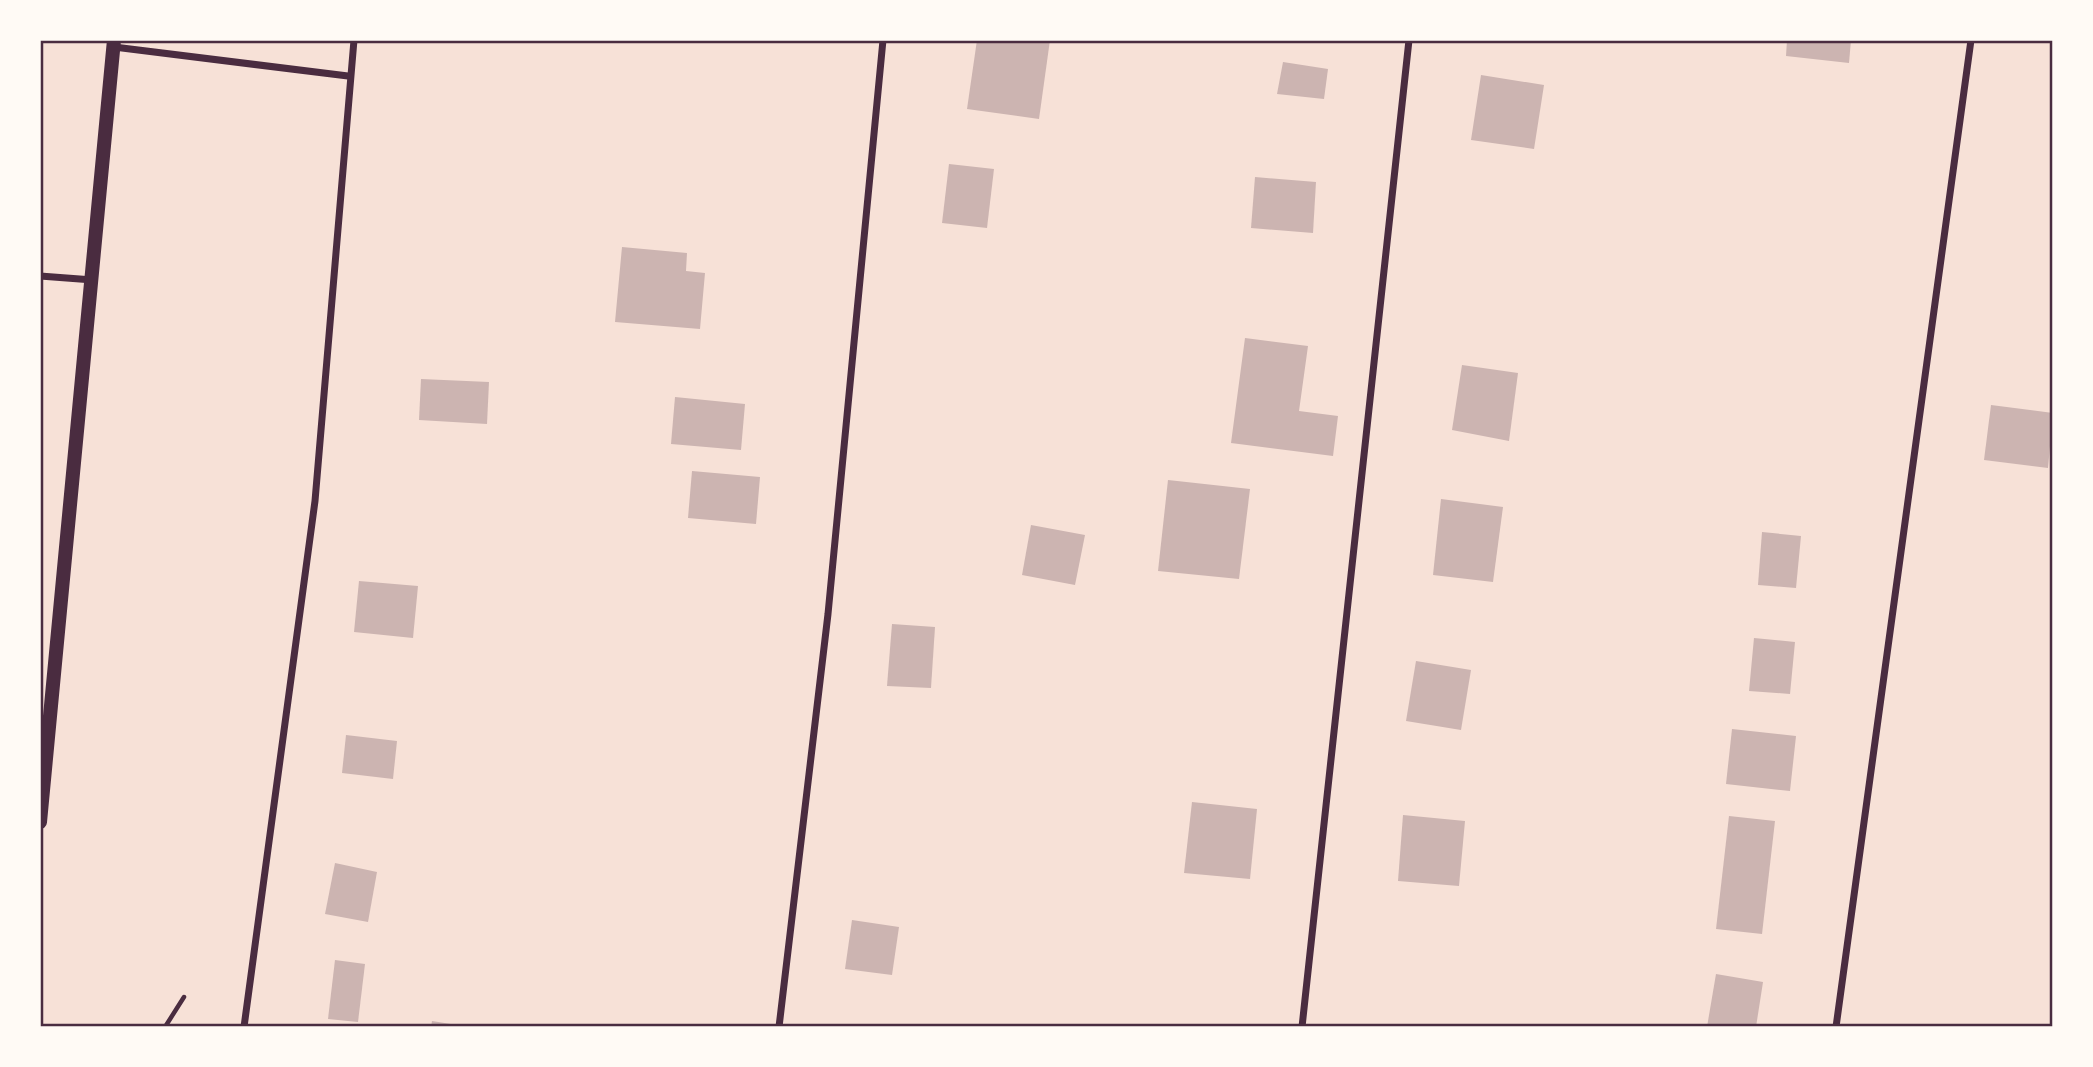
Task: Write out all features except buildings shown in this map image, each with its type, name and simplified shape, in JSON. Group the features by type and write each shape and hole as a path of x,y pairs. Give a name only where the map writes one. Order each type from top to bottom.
{"main road":[{"path":"40,822 93,280 113,44"}],"street":[{"path":"244,1027 315,501 348,76 354,40"},
{"path":"779,1027 828,614 883,40"},
{"path":"1302,1027 1409,40"},
{"path":"1836,1027 1971,40"},
{"path":"113,44 348,76"},
{"path":"40,276 93,280"}],"path":[{"path":"166,1027 184,997"}]}
